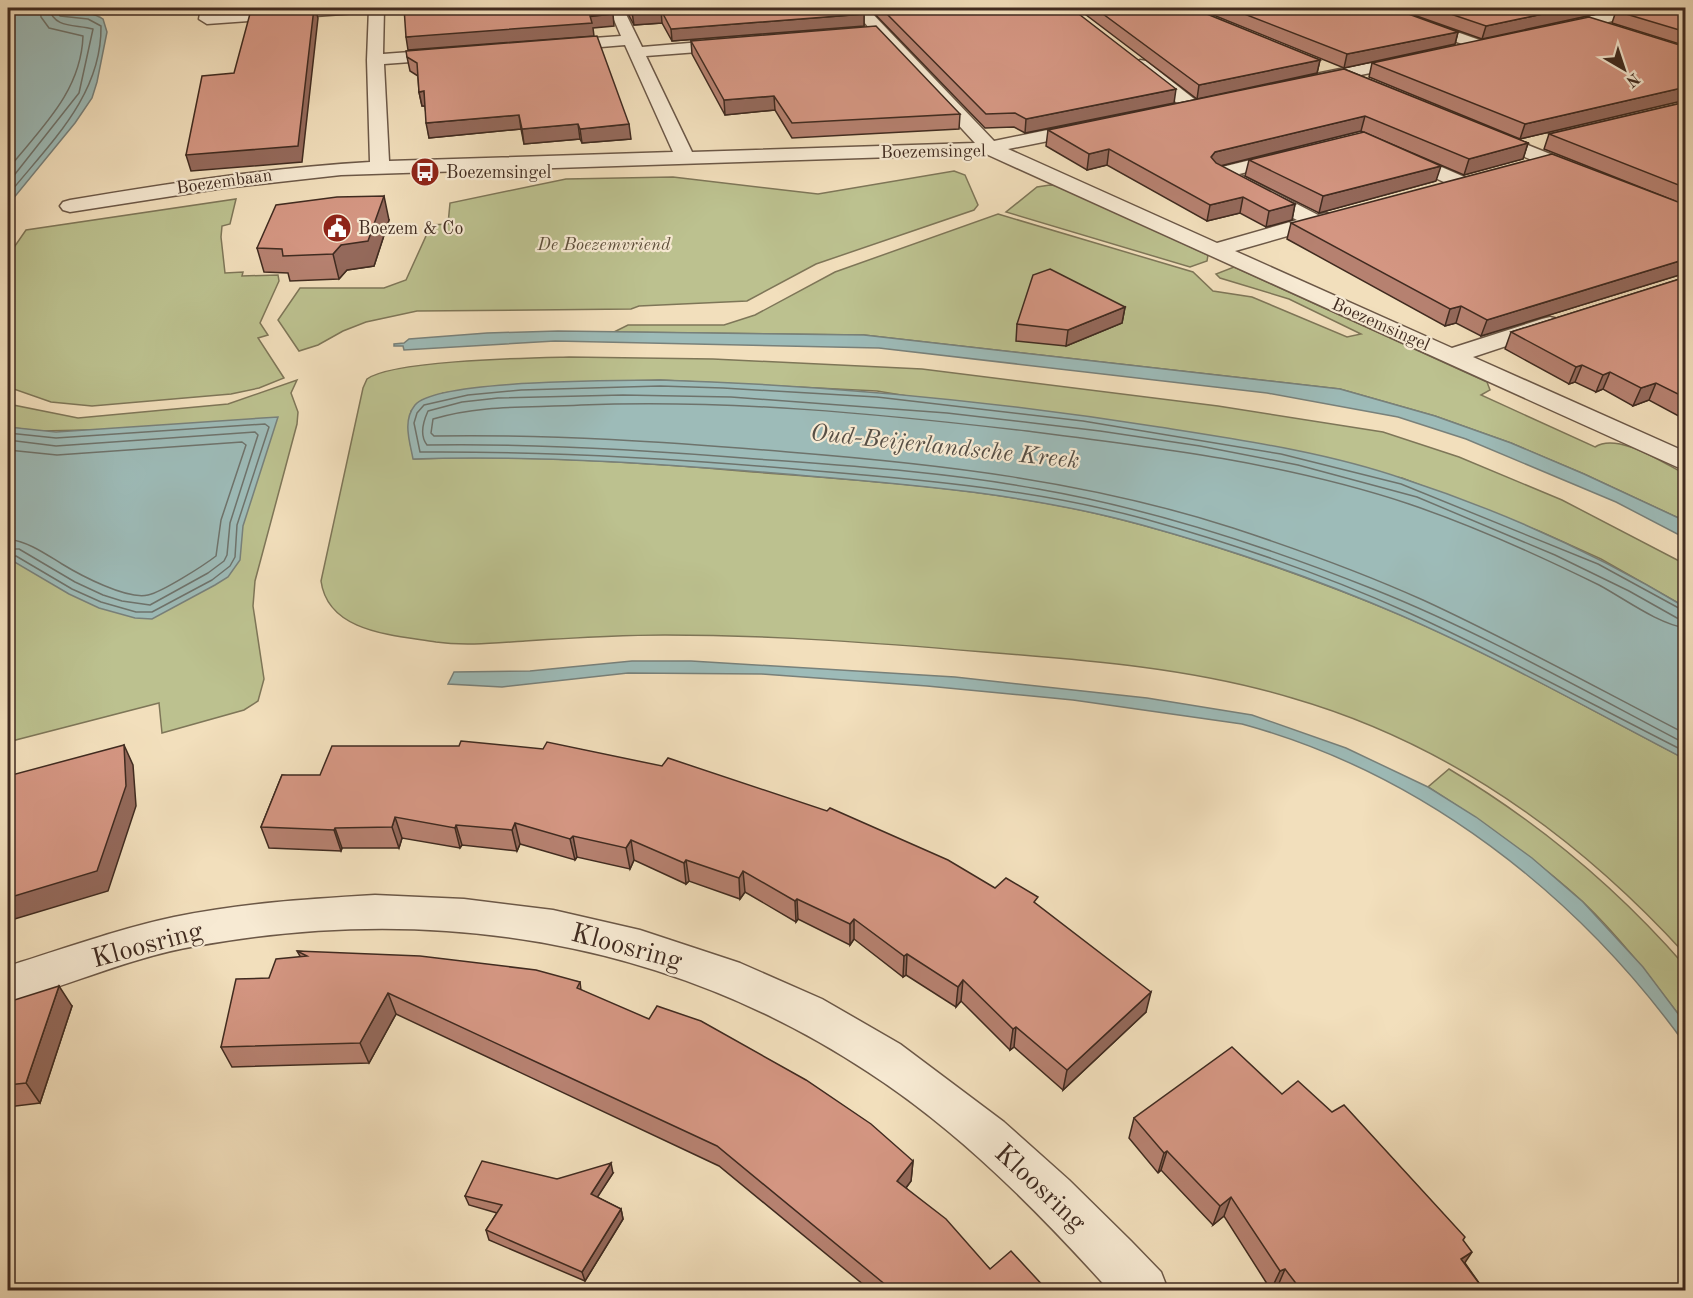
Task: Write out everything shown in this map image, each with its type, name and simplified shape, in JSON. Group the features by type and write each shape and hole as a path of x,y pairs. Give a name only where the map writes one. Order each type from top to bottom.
{"street":[{"path":"214,8 208,8 207,18 356,8"},
{"path":"376,8 375,60 380,167"},
{"path":"616,8 686,158"},
{"path":"859,8 991,149 1110,123"},
{"path":"1376,8 1482,46"},
{"path":"1537,32 1650,8"},
{"path":"1559,14 1615,32"},
{"path":"856,34 880,32"},
{"path":"1448,52 1504,40"},
{"path":"538,47 753,42"},
{"path":"375,60 468,53"},
{"path":"1129,57 1192,106"},
{"path":"1286,86 1426,57"},
{"path":"1308,62 1370,87"},
{"path":"1172,110 1213,101"},
{"path":"1465,126 1601,182"},
{"path":"1518,147 1552,139"},
{"path":"1382,147 1462,183"},
{"name":"Boezemsingel","path":"380,167 991,149 1686,463"},
{"path":"1308,152 1221,173 1316,222"},
{"path":"1516,168 1548,160"},
{"name":"Boezembaan","path":"70,206 252,177 380,167"},
{"path":"1428,192 1483,177"},
{"path":"1215,250 1350,213"},
{"path":"1452,356 1574,317"},
{"name":"Kloosring","path":"8,984 178,933 250,920 342,912 376,910 463,914 544,925 634,944 679,958 765,992 883,1058 954,1109 1023,1167 1143,1290"}],"green space":[{"name":"De Boezemvriend","path":"954,171 965,175 978,205 974,210 816,264 747,301 639,306 631,309 417,311 366,322 343,331 318,345 299,351 278,320 300,288 384,288 406,280 431,225 448,224 450,203 566,179 673,177 818,194"},
{"path":"1059,186 1208,255 1207,261 1190,267 1006,212 1037,187"},
{"path":"236,199 230,224 222,226 225,273 243,272 242,276 278,275 279,281 260,323 268,335 258,338 284,378 259,388 231,394 92,406 51,402 8,387 8,256 26,230"},
{"path":"998,214 1193,272 1213,291 1252,297 1347,337 1361,334 1289,299 1220,278 1216,274 1234,267 1487,382 1490,390 1481,395 1595,447 1605,443 1628,446 1685,474 1685,521 1511,443 1435,416 1340,389 864,335 614,332 628,325 724,325 755,315 835,272"},
{"path":"569,357 713,359 922,369 1218,406 1383,432 1459,457 1562,500 1685,564 1685,607 1601,559 1539,531 1402,478 877,391 660,380 521,384 443,393 411,411 409,423 414,459 542,459 668,465 912,485 1071,508 1147,526 1259,561 1410,619 1529,676 1685,759 1685,954 1644,911 1554,833 1506,799 1456,768 1404,740 1349,717 1255,688 1178,672 1101,662 825,640 647,635 480,644 447,643 401,637 365,628 349,621 336,611 326,598 321,581 363,388 367,379 382,373 432,364"},
{"path":"297,380 291,393 298,412 297,424 255,581 253,606 264,679 258,701 244,710 162,733 159,703 8,742 8,626 10,621 8,620 8,563 13,561 88,430 38,431 8,427 8,404 78,418 228,404"},
{"path":"1449,769 1514,811 1575,858 1659,937 1685,966 1685,1023 1623,945 1582,901 1508,841 1428,787"}],"water":[{"path":"8,8 84,12 103,19 107,32 92,98 75,123 8,205"},
{"path":"558,331 864,335 1340,389 1435,416 1511,443 1584,474 1685,521 1685,538 1616,502 1466,439 1398,417 1267,393 879,348 555,341 404,350 403,346 394,346 394,344 404,343 409,339 487,333"},
{"name":"Oud-Beijerlandsche Kreek","path":"660,380 848,390 973,402 1097,418 1314,454 1374,470 1477,505 1548,535 1618,569 1685,607 1685,759 1508,666 1369,602 1240,555 1175,534 1098,514 965,491 786,474 553,459 413,459 408,432 409,418 415,405 430,397 457,390 530,383"},
{"path":"278,417 243,526 240,560 228,577 215,585 152,619 135,618 99,608 69,594 13,561 8,563 8,427 56,432"},
{"path":"632,661 691,661 955,677 1147,698 1252,715 1346,748 1428,787 1476,817 1532,858 1583,902 1643,967 1685,1023 1685,1044 1642,989 1596,938 1545,890 1490,846 1433,807 1372,774 1308,746 1242,724 1073,700 762,674 628,673 502,687 448,684 454,672 530,671"}],"building":[{"path":"314,8 298,146 186,155 202,76 234,73 251,10"},
{"path":"404,8 610,8 613,14 590,16 592,23 406,37"},
{"path":"630,8 859,8 864,14 671,29 661,10 632,12"},
{"path":"881,8 1071,8 1176,89 1026,119 1015,113 986,114"},
{"path":"1095,8 1192,8 1320,60 1199,85"},
{"path":"1229,8 1392,8 1458,32 1347,54"},
{"path":"1433,8 1571,8 1486,26"},
{"path":"1631,8 1686,8 1686,32 1616,11"},
{"path":"1589,17 1686,47 1686,87 1525,124 1372,63"},
{"path":"876,26 960,114 792,123 774,96 724,100 691,41"},
{"path":"597,36 629,124 580,129 578,124 522,129 519,115 426,123 424,91 419,92 417,63 407,57 406,51"},
{"path":"1344,69 1528,143 1469,159 1365,116 1215,152 1211,157 1216,163 1295,204 1269,211 1243,197 1210,205 1109,149 1089,154 1048,130"},
{"path":"1686,102 1686,188 1549,134"},
{"path":"1364,132 1441,166 1323,196 1249,160"},
{"path":"1552,154 1686,205 1686,259 1487,320 1461,306 1450,309 1291,223"},
{"path":"384,196 368,241 341,245 333,254 283,256 282,249 257,248 276,205 337,197"},
{"path":"1050,269 1125,307 1068,330 1017,324 1033,275"},
{"path":"1686,277 1686,398 1656,383 1641,388 1610,372 1603,375 1582,365 1576,367 1511,332"},
{"path":"461,741 543,749 547,742 662,766 668,758 827,811 830,808 948,860 995,888 1006,878 1038,897 1034,902 1151,992 1067,1070 1016,1027 1013,1029 963,980 958,987 907,954 904,956 854,919 850,924 797,899 795,901 743,871 739,878 686,860 684,863 631,840 626,848 573,836 570,839 515,823 512,830 456,825 455,828 395,817 392,827 335,828 334,830 261,827 282,775 320,775 332,746 459,746"},
{"path":"124,745 126,786 97,871 8,898 8,776"},
{"path":"297,951 420,956 536,970 580,982 577,988 649,1019 657,1006 701,1021 806,1080 871,1124 913,1161 897,1181 946,1219 990,1269 1011,1251 1047,1290 891,1290 717,1146 388,993 360,1043 221,1047 236,979 269,978 276,959 307,956"},
{"path":"59,986 26,1083 8,1085 8,1002"},
{"path":"1232,1047 1282,1094 1298,1081 1332,1112 1344,1105 1465,1237 1463,1240 1472,1252 1461,1259 1484,1290 1301,1290 1285,1269 1280,1271 1231,1197 1220,1206 1167,1151 1164,1153 1134,1118"},
{"path":"482,1161 557,1179 611,1163 591,1194 621,1209 582,1272 486,1230 502,1205 465,1196"},
{"path":"248,1286 313,1290 195,1290"}],"place":[{"name":"Boezemsingel","path":"425,172"},
{"name":"Boezem & Co","path":"337,228"}]}
